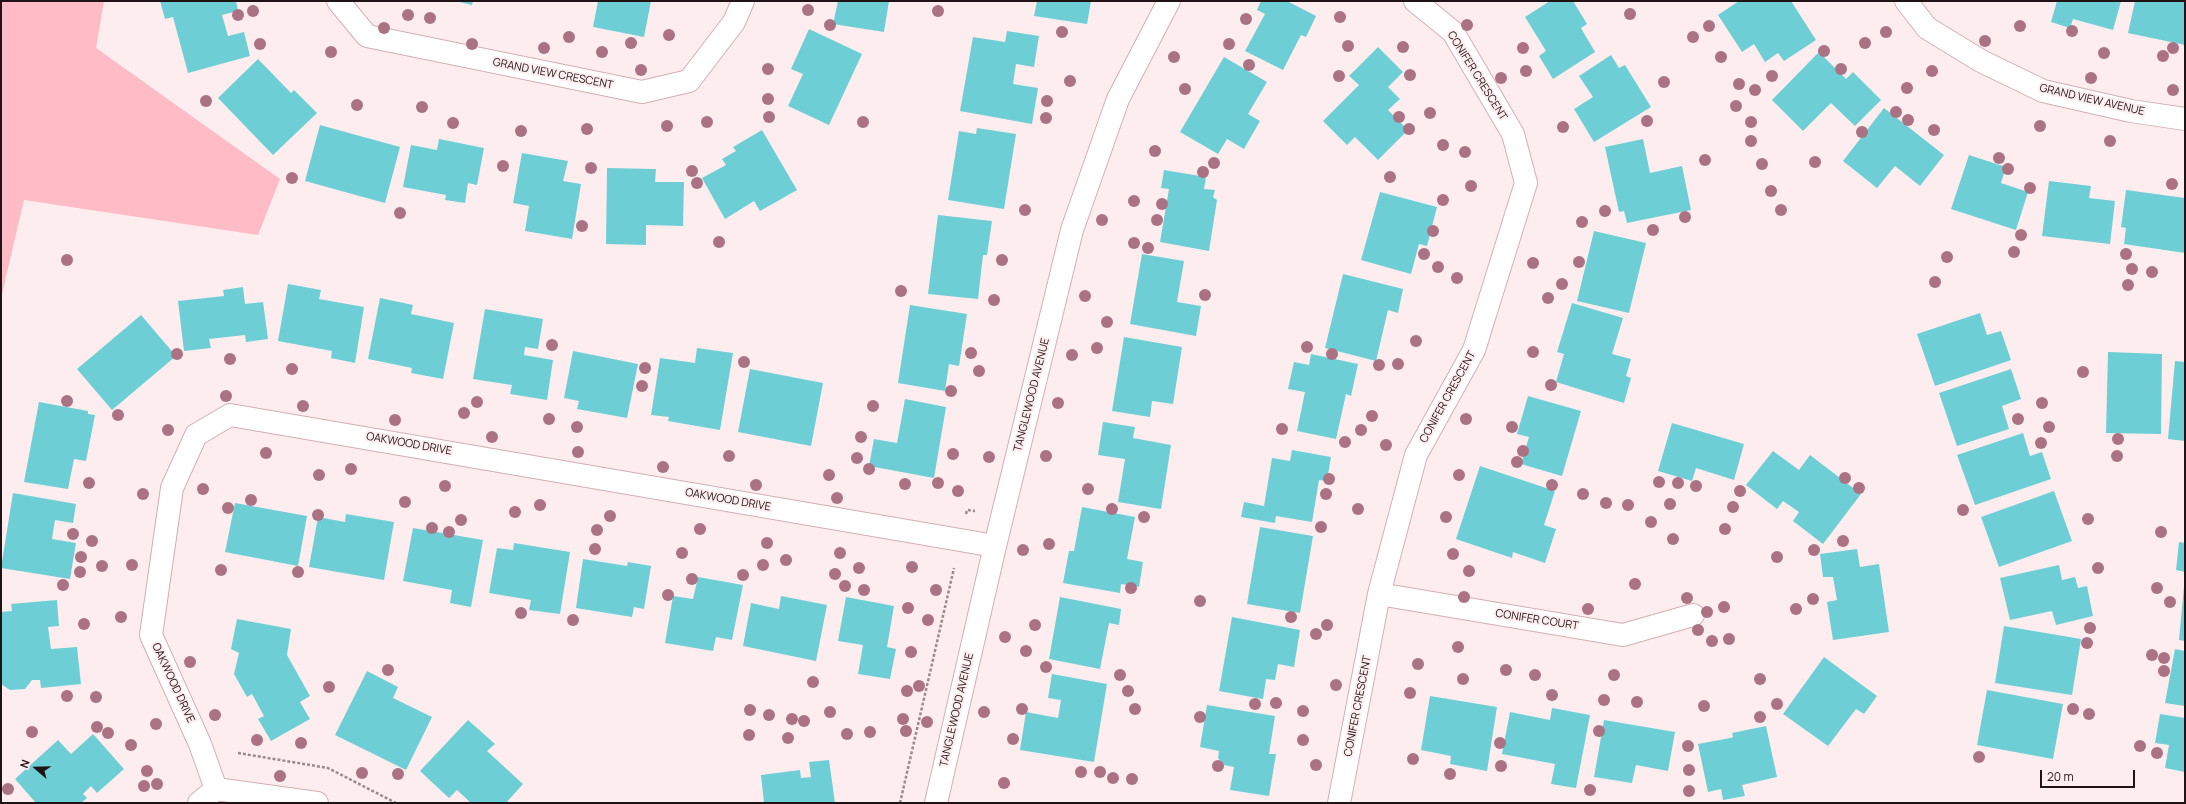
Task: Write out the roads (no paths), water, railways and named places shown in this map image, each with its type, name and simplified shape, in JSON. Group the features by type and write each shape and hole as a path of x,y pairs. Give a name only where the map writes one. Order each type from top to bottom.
{"street":[{"name":"GRAND VIEW CRESCENT","path":"338,1 367,36 642,92 689,81 734,22 743,1"},
{"name":"TANGLEWOOD AVENUE","path":"936,803 995,546 1072,230 1118,99 1169,1"},
{"name":"CONIFER CRESCENT","path":"1339,803 1379,594 1416,455 1474,350 1526,183 1513,134 1453,32 1415,1"},
{"name":"GRAND VIEW AVENUE","path":"1906,1 1928,28 1981,61 2043,91 2131,111 2185,118"},
{"name":"OAKWOOD DRIVE","path":"216,789 200,744 151,635 172,488 196,435 230,415 995,546"},
{"name":"CONIFER COURT","path":"1379,594 1623,635 1693,615"},
{"path":"199,803 216,789 317,803"}]}
